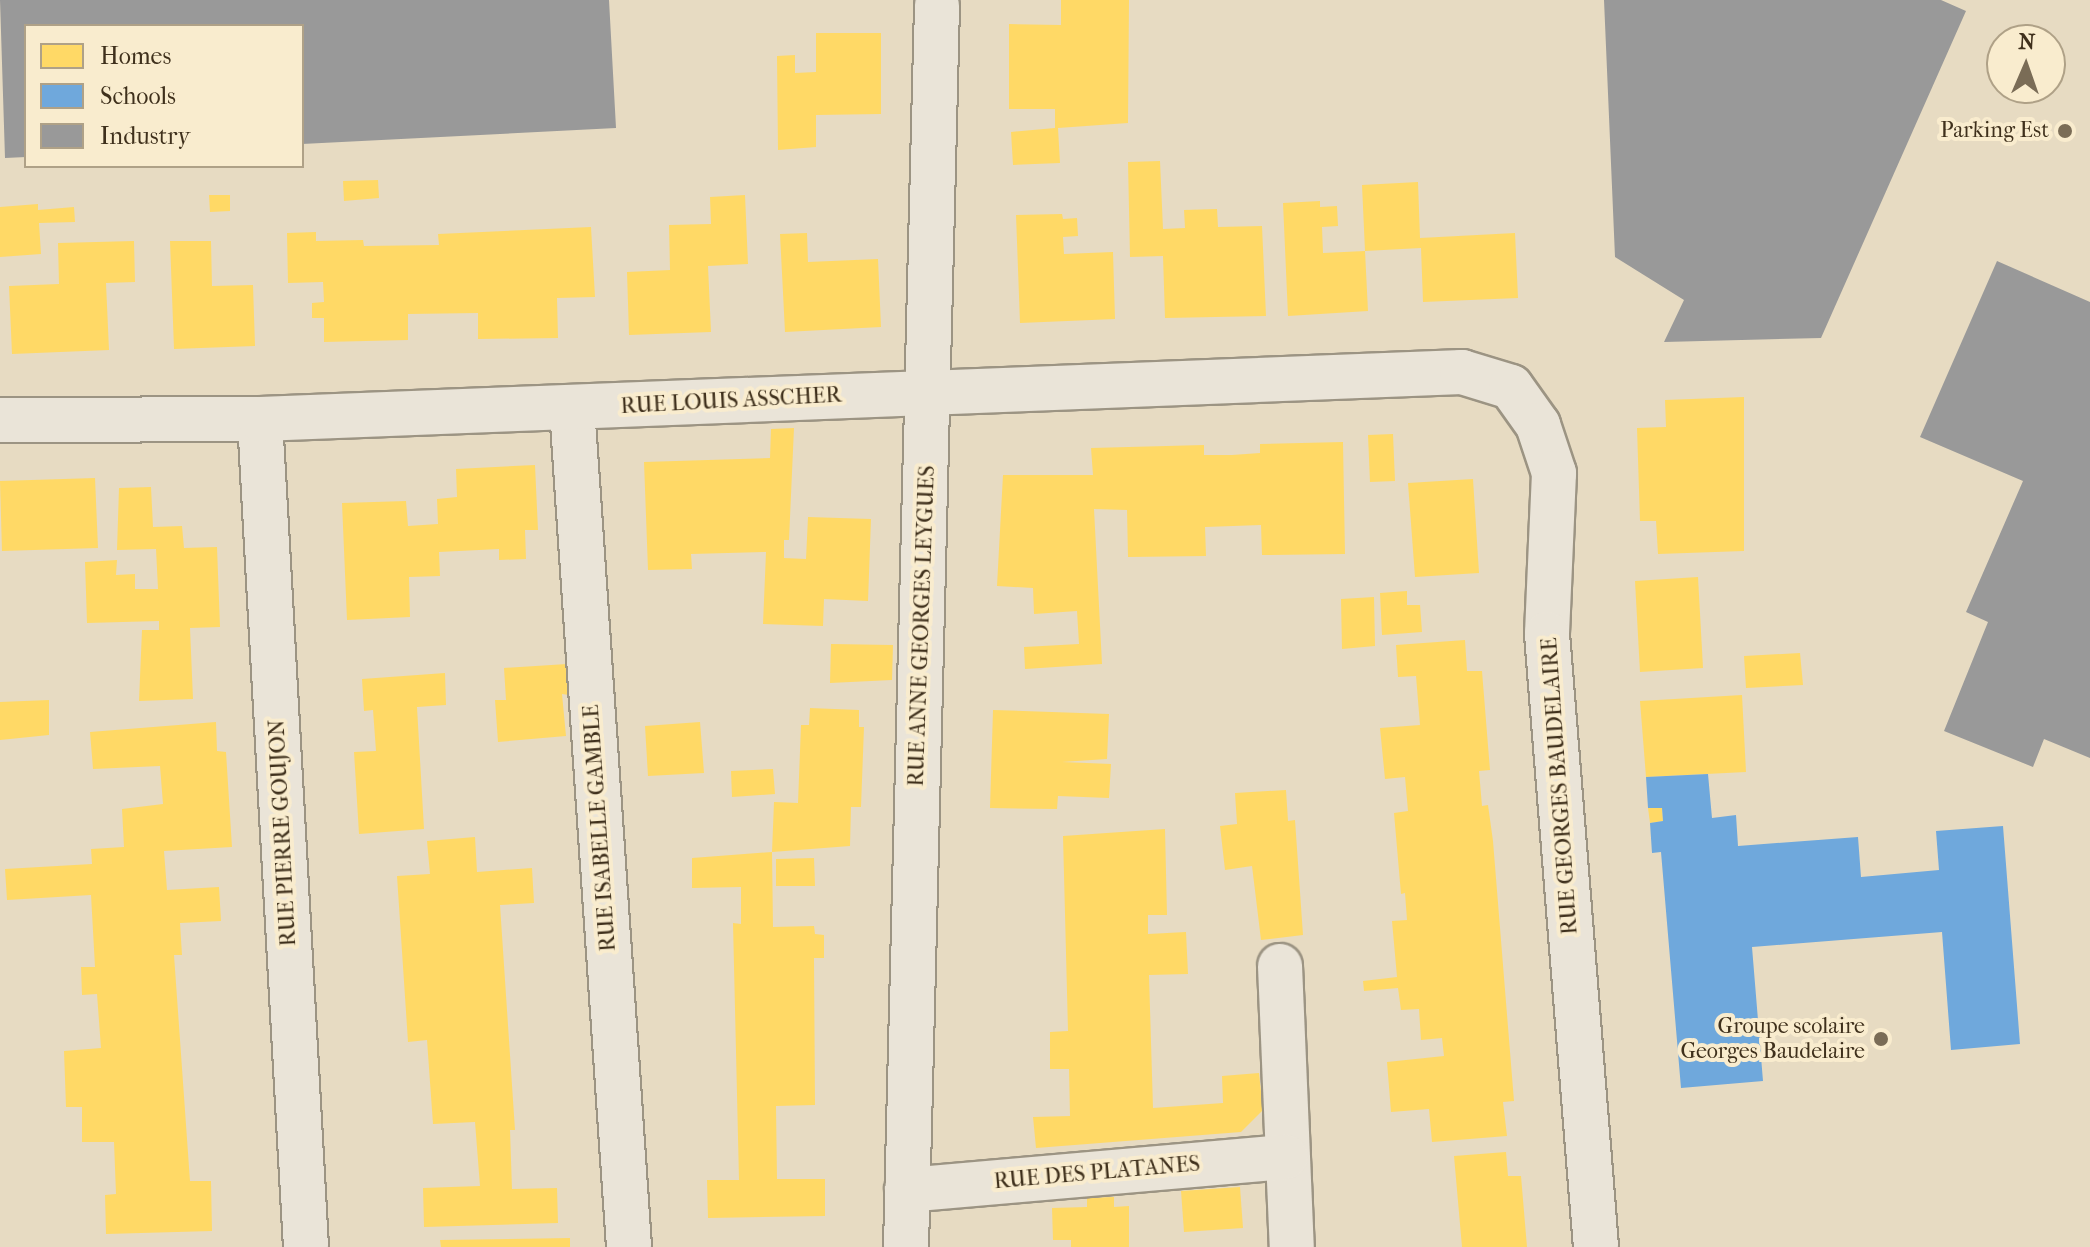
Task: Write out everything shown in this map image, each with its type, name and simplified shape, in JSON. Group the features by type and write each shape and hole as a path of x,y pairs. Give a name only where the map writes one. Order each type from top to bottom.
{"street":[{"name":"RUE ANNE GEORGES LEYGUES","path":"906,1247 937,5"},
{"name":"RUE LOUIS ASSCHER","path":"0,420 260,419 1462,372"},
{"name":"RUE GEORGES BAUDELAIRE","path":"1462,372 1511,387 1538,425 1554,473 1547,634 1596,1247"},
{"name":"RUE ISABELLE GAMBLE","path":"572,408 629,1247"},
{"name":"RUE PIERRE GOUJON","path":"260,419 306,1247"},
{"path":"1280,966 1292,1247"},
{"name":"RUE DES PLATANES","path":"907,1190 1286,1157"}],"building: Homes":[{"path":"1061,0 1129,0 1128,123 1058,128 1060,163 1013,165 1011,132 1055,128 1055,109 1009,109 1009,24 1061,25"},
{"path":"816,33 881,33 881,114 816,115 816,147 778,150 777,56 795,55 795,73 816,72"},
{"path":"1160,161 1163,229 1185,228 1184,210 1217,209 1218,227 1262,226 1266,316 1165,318 1163,256 1130,257 1128,162"},
{"path":"378,180 379,198 344,201 343,181"},
{"path":"1418,182 1420,238 1515,233 1518,298 1423,302 1421,248 1365,251 1362,185"},
{"path":"209,195 230,195 230,211 210,212"},
{"path":"745,195 748,264 708,266 711,332 629,335 627,272 670,270 669,225 711,224 710,197"},
{"path":"1320,201 1320,207 1337,206 1338,226 1322,227 1323,253 1365,251 1368,311 1288,316 1283,203"},
{"path":"38,204 38,210 74,207 75,222 39,223 41,254 0,257 0,207"},
{"path":"1062,214 1063,219 1077,218 1078,236 1063,237 1064,254 1113,252 1115,319 1020,323 1016,215"},
{"path":"591,227 595,297 557,298 558,338 478,339 478,313 408,314 408,340 324,342 324,318 312,318 312,303 324,302 323,282 288,283 287,233 316,232 316,241 363,240 364,246 439,245 438,234"},
{"path":"807,233 808,262 878,259 881,327 785,332 780,234"},
{"path":"134,241 135,282 106,283 109,350 12,354 9,286 59,284 58,243"},
{"path":"170,241 211,241 212,286 253,285 255,346 174,349"},
{"path":"1744,397 1744,551 1658,554 1656,521 1640,521 1637,428 1666,427 1665,400"},
{"path":"794,428 789,540 784,540 784,558 806,559 808,517 871,519 868,601 824,599 823,626 763,624 766,552 691,554 692,569 648,570 644,462 770,458 771,429"},
{"path":"1393,434 1395,481 1370,482 1368,435"},
{"path":"1343,442 1345,554 1262,555 1261,525 1205,527 1206,556 1128,557 1127,510 1094,509 1102,664 1025,669 1024,647 1079,644 1077,611 1034,614 1033,588 997,586 1003,475 1093,475 1091,448 1204,445 1204,455 1232,455 1260,453 1260,444"},
{"path":"535,465 538,530 525,530 526,559 499,560 499,549 439,552 440,576 409,577 410,617 347,620 342,503 406,501 408,526 438,524 437,499 457,497 456,469"},
{"path":"95,478 98,548 2,551 0,481"},
{"path":"1473,479 1479,573 1415,577 1408,483"},
{"path":"151,487 153,527 182,526 184,548 217,547 220,627 190,628 193,699 139,701 142,630 159,630 159,621 87,623 85,562 117,560 116,575 135,574 135,589 158,589 156,549 117,550 119,488"},
{"path":"1698,577 1703,668 1640,672 1635,581"},
{"path":"1407,591 1407,605 1420,605 1422,632 1382,635 1380,593"},
{"path":"1374,597 1375,646 1342,649 1341,599"},
{"path":"1465,640 1467,671 1482,671 1490,770 1479,771 1482,806 1488,805 1493,841 1514,1101 1503,1102 1507,1136 1432,1142 1429,1109 1391,1112 1387,1062 1444,1056 1442,1038 1421,1040 1419,1009 1401,1010 1398,988 1364,991 1363,981 1397,977 1392,921 1407,920 1405,893 1401,894 1394,813 1408,811 1405,777 1385,779 1380,728 1420,725 1416,676 1398,677 1396,645"},
{"path":"831,644 893,645 892,680 830,683"},
{"path":"1800,653 1803,685 1746,688 1744,656"},
{"path":"567,664 569,695 562,694 566,736 498,742 495,700 506,700 504,668"},
{"path":"445,673 446,705 417,707 424,829 359,834 354,752 376,751 373,710 364,711 362,679"},
{"path":"1742,695 1746,772 1646,777 1640,701"},
{"path":"49,700 49,735 0,740 0,702"},
{"path":"810,708 859,710 859,727 864,727 861,807 851,807 850,846 772,852 774,802 798,803 801,725 809,725"},
{"path":"993,710 1109,714 1107,759 1062,762 1111,764 1109,798 1058,796 1057,809 990,808"},
{"path":"216,722 217,751 226,752 232,847 164,851 167,890 219,887 221,921 180,923 182,955 174,955 190,1181 211,1181 212,1231 106,1234 105,1195 116,1194 114,1142 82,1142 82,1107 66,1107 64,1051 101,1048 97,994 82,995 81,967 95,967 91,895 7,900 5,869 92,864 91,849 124,847 122,809 163,804 160,766 93,769 90,732"},
{"path":"700,722 704,773 648,776 645,726"},
{"path":"773,769 775,794 732,797 731,771"},
{"path":"1286,790 1288,821 1295,820 1303,935 1261,940 1252,866 1225,870 1220,826 1237,824 1235,793"},
{"path":"1648,808 1662,808 1663,821 1650,823"},
{"path":"1165,829 1167,915 1148,915 1148,934 1186,932 1188,974 1149,975 1153,1108 1223,1103 1222,1076 1259,1073 1263,1110 1241,1132 1036,1148 1033,1117 1070,1116 1069,1069 1050,1069 1050,1032 1068,1031 1063,836"},
{"path":"475,837 477,872 532,868 534,903 500,905 515,1130 510,1130 512,1189 557,1188 558,1223 424,1227 423,1188 480,1186 475,1122 433,1124 427,1040 408,1042 397,876 430,874 427,841"},
{"path":"772,852 773,927 814,926 815,934 824,935 824,958 814,958 815,1105 776,1106 777,1179 825,1179 825,1216 708,1218 707,1180 739,1180 733,923 741,924 741,887 692,888 692,858"},
{"path":"814,858 815,886 776,886 776,859"},
{"path":"1506,1152 1508,1176 1521,1176 1527,1247 1462,1247 1454,1156"},
{"path":"1240,1187 1243,1228 1184,1232 1181,1191"},
{"path":"1114,1197 1114,1207 1129,1206 1129,1247 1071,1247 1071,1240 1053,1240 1052,1208 1087,1207 1087,1198"},
{"path":"570,1238 570,1247 441,1247 440,1240"}],"building: Schools":[{"path":"1708,774 1712,818 1736,815 1738,846 1858,837 1861,877 1939,870 1936,831 2003,826 2020,1044 1951,1050 1942,932 1752,947 1763,1081 1681,1088 1661,852 1652,853 1650,823 1663,821 1662,808 1648,808 1646,777"}],"building: Industry":[{"path":"0,0 609,0 616,128 304,144 304,24 24,24 24,157 5,158"},
{"path":"1604,0 1941,0 1966,11 1821,338 1664,342 1684,300 1615,257"},
{"path":"1997,261 2090,302 2090,758 2044,739 2033,767 1944,731 1988,622 1966,612 2023,481 1920,437"}],"place":[{"name":"Parking Est","path":"2065,131"},
{"name":"Groupe scolaire Georges Baudelaire","path":"1881,1039"}]}
